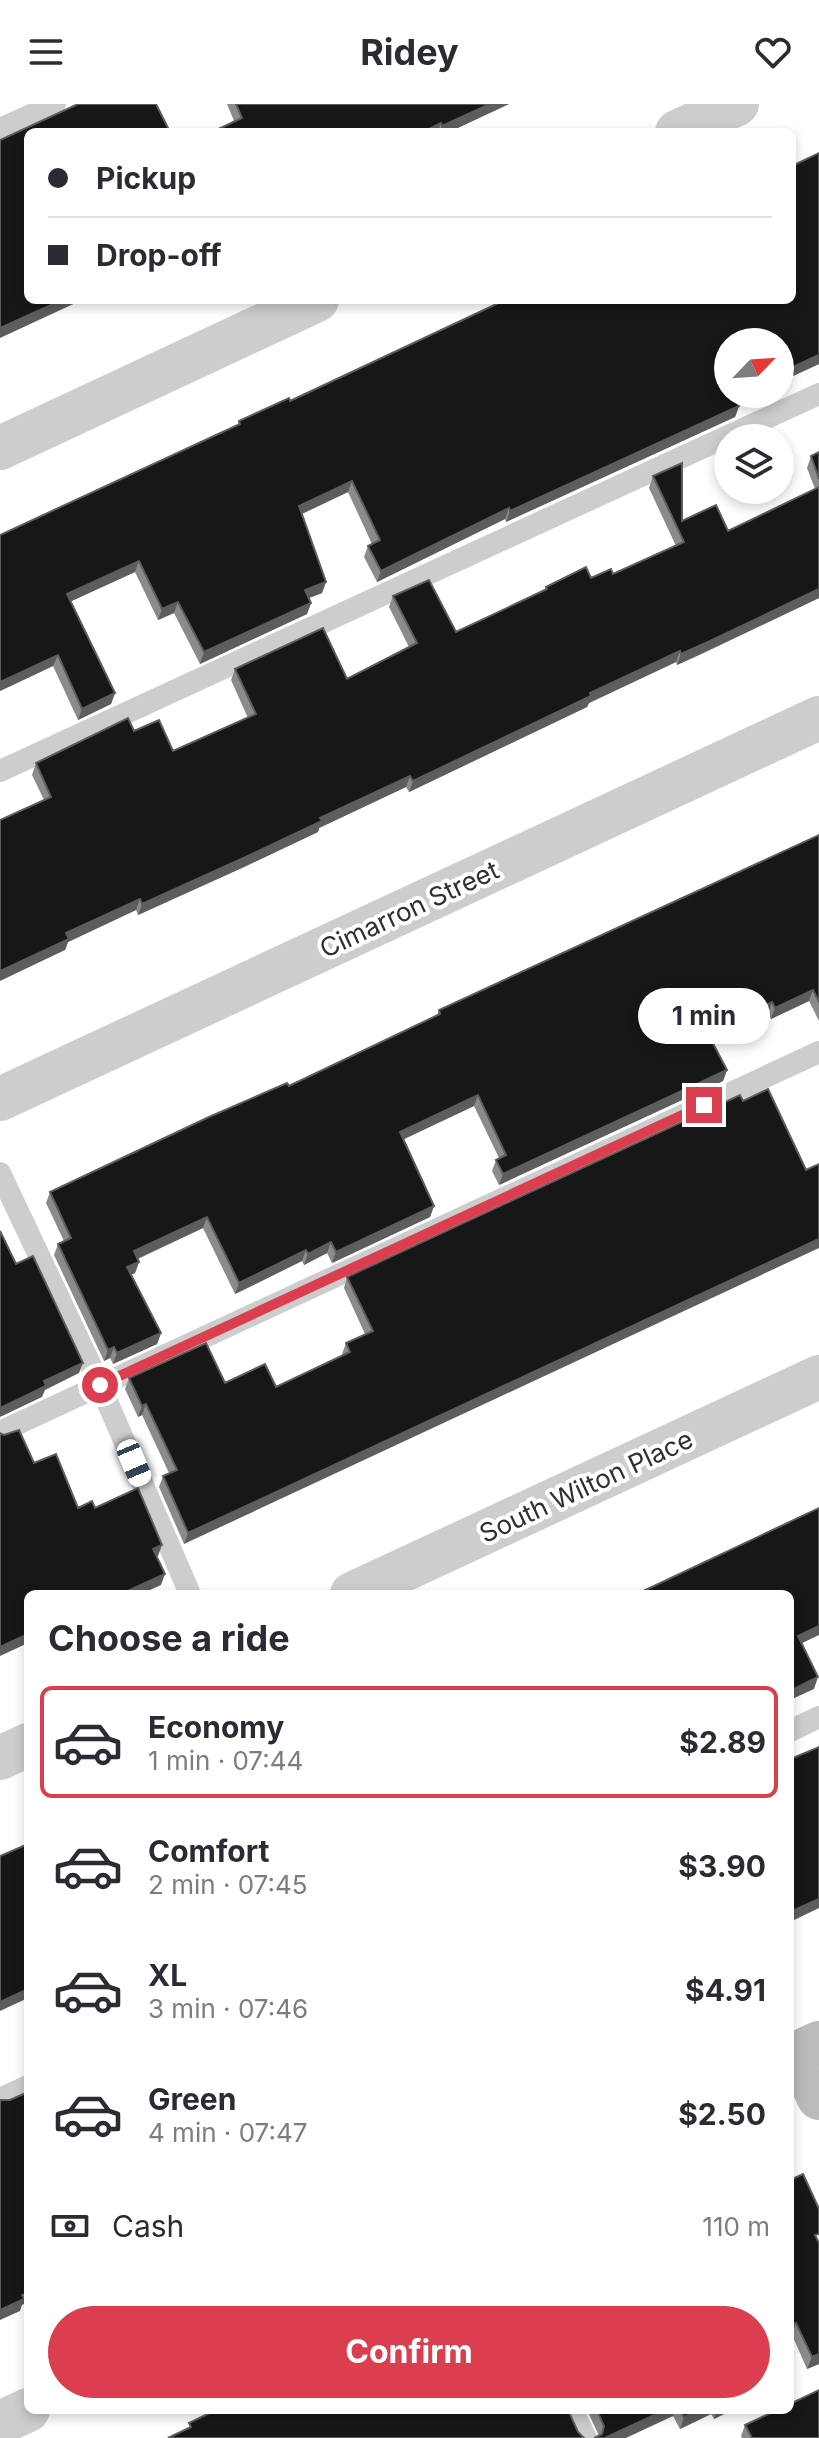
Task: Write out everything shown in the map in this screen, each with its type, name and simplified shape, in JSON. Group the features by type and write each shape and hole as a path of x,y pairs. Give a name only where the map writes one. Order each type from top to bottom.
{"street":[{"path":"686,128 737,104"},
{"path":"0,448 308,304"},
{"name":"Cimarron Street","path":"0,1099 819,718"},
{"name":"South Wilton Place","path":"361,1590 819,1377"},
{"path":"0,1758 24,1747"},
{"path":"802,2051 819,2098"},
{"path":"0,2423 24,2412"}],"lane":[{"path":"0,129 55,104"},
{"path":"0,771 819,394"},
{"path":"0,1432 819,1052"},
{"path":"0,1173 100,1385 188,1590"},
{"path":"794,1729 819,1717"},
{"path":"0,2099 24,2088"},
{"path":"574,2414 586,2438"}],"building":[{"path":"78,104 156,104 168,128 26,128"},
{"path":"236,104 490,104 431,128 221,128 242,118"},
{"path":"24,129 24,304 53,304 0,328 0,140"},
{"path":"819,153 819,355 794,367 794,328 714,328 714,408 735,408 510,511 509,508 381,571 368,546 380,540 352,481 299,506 326,582 305,590 311,603 204,652 178,602 162,609 139,561 67,594 115,693 82,709 58,655 0,682 0,535 240,424 239,421 289,398 290,401 496,304 796,304 796,164"},
{"path":"819,452 819,479 811,456"},
{"path":"682,463 682,521 716,505 728,531 784,504 794,504 794,499 819,487 819,589 590,693 591,696 413,781 410,776 248,856 142,904 140,899 66,933 69,939 0,971 0,820 51,797 36,763 128,718 134,731 159,720 173,751 256,714 235,669 323,628 347,679 417,643 393,596 429,580 456,632 586,567 591,578 611,569 613,574 684,542 653,476"},
{"path":"819,835 819,1002 813,990 775,1008 772,1002 707,1032 727,1070 503,1174 496,1160 506,1155 478,1095 400,1132 434,1206 336,1252 331,1242 308,1254 306,1250 239,1283 207,1217 134,1251 139,1262 127,1267 161,1333 117,1353 114,1347 108,1350 58,1244 71,1238 50,1192 209,1117 287,1083 289,1086 440,1014 439,1010"},
{"path":"768,1089 806,1170 819,1164 819,1239 188,1533 163,1476 177,1470 146,1404 142,1406 129,1378 206,1343 225,1383 265,1364 276,1387 350,1352 346,1343 373,1331 347,1277 740,1095 743,1101"},
{"path":"0,1231 16,1264 33,1256 83,1363 44,1381 46,1386 0,1408"},
{"path":"19,1430 34,1463 56,1454 78,1508 92,1501 95,1508 138,1488 162,1545 153,1549 165,1574 130,1590 24,1590 24,1636 0,1647 0,1433 4,1435"},
{"path":"819,1508 819,1626 798,1636 818,1677 794,1689 794,1590 645,1590"},
{"path":"819,1747 819,1899 794,1910 794,1758"},
{"path":"24,1846 24,1991 0,2002 0,1856"},
{"path":"24,2094 24,2299 0,2310 0,2100 10,2100"},
{"path":"803,2174 819,2209 819,2234 815,2235 819,2243 819,2354 812,2357 796,2323 794,2324 794,2178"},
{"path":"819,2390 819,2438 752,2438 745,2425 768,2414 794,2414 794,2402"},
{"path":"208,2414 570,2414 584,2438 168,2438 191,2427 189,2423"},
{"path":"599,2414 656,2414 605,2438 594,2438 602,2434 604,2426"}],"route":[{"path":"100,1385 704,1105"}]}
